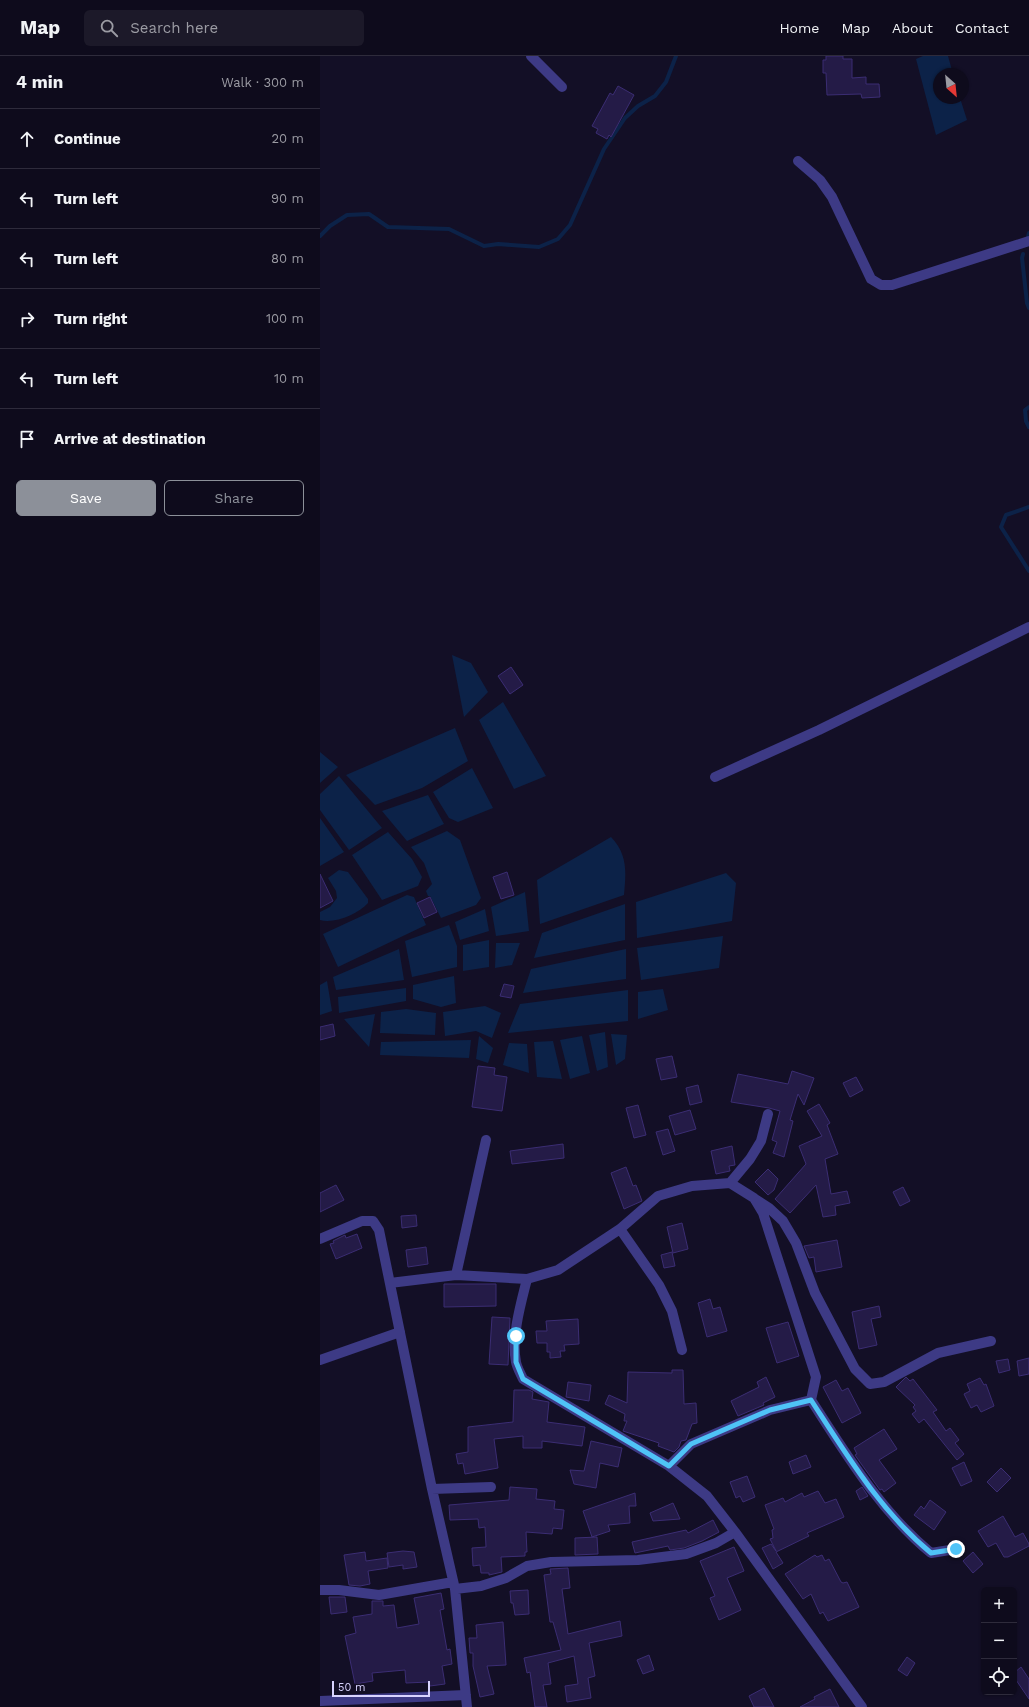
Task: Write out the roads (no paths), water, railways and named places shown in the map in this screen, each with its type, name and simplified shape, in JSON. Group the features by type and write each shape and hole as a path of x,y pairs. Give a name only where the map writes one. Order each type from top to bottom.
{"street":[{"path":"531,56 562,87"},
{"path":"798,161 820,180 832,197 872,279 881,285 892,286 1029,241"},
{"path":"715,777 819,730 1029,627"},
{"path":"730,1183 750,1160 761,1141 768,1114"},
{"path":"456,1276 486,1140"},
{"path":"390,1283 456,1276 527,1279 558,1270 620,1229 658,1196 692,1186 730,1183 769,1208 783,1221 796,1243 815,1293 855,1369 870,1384 884,1382 938,1353 991,1341"},
{"path":"754,1198 763,1213 816,1377 811,1400 852,1464 909,1535 931,1553 956,1549"},
{"path":"320,1239 362,1220 373,1221 379,1230 432,1489 454,1586 467,1707"},
{"path":"620,1229 659,1286 672,1311 682,1350"},
{"path":"527,1279 520,1305 516,1336 516,1362 523,1379 669,1466 707,1496 735,1532 862,1707"},
{"path":"320,1360 400,1332"},
{"path":"669,1466 691,1444 770,1410 811,1400"},
{"path":"432,1489 491,1488"},
{"path":"320,1590 339,1590 379,1595 454,1586 481,1586 506,1578 527,1566 551,1562 638,1560 686,1554 716,1543 735,1532"},
{"path":"320,1701 466,1695"}],"water":[{"path":"923,56 948,56 951,68 933,68 933,104 962,104 967,120 936,135 916,59"},
{"path":"452,655 471,663 488,692 464,717"},
{"path":"503,702 546,776 514,789 479,720"},
{"path":"455,728 468,761 422,788 375,805 346,775"},
{"path":"320,752 338,767 320,783"},
{"path":"472,768 493,808 458,822 449,818 433,792"},
{"path":"339,776 382,828 349,850 320,810 320,794"},
{"path":"428,795 444,824 407,841 382,811"},
{"path":"320,818 344,852 320,866"},
{"path":"447,831 460,840 481,898 476,905 441,918 426,891 432,884 424,863 411,847"},
{"path":"388,832 412,859 422,877 418,886 382,900 352,855"},
{"path":"611,837 617,844 625,864 624,895 540,924 537,880"},
{"path":"339,870 348,872 368,899 368,903 358,911 346,917 332,921 320,920 320,912 330,907 337,898 336,891 328,878"},
{"path":"726,873 736,883 732,921 637,938 636,902"},
{"path":"525,892 529,931 496,936 491,907"},
{"path":"407,895 414,897 426,925 338,967 323,934"},
{"path":"625,904 625,940 534,958 542,933"},
{"path":"485,909 489,931 460,940 455,922"},
{"path":"449,925 457,946 457,967 412,977 405,941"},
{"path":"723,936 719,968 641,980 637,948"},
{"path":"489,940 489,967 463,971 463,945"},
{"path":"496,943 520,943 512,965 495,968"},
{"path":"399,949 404,980 336,990 333,977"},
{"path":"626,949 626,979 523,993 531,969"},
{"path":"454,976 456,1003 441,1007 413,999 413,985"},
{"path":"327,981 332,1011 320,1015 320,985"},
{"path":"406,988 406,1001 339,1013 338,997"},
{"path":"663,989 668,1010 638,1019 638,992"},
{"path":"628,990 628,1021 508,1033 520,1004"},
{"path":"485,1006 501,1013 492,1038 476,1031 445,1036 443,1012"},
{"path":"406,1009 436,1013 435,1035 380,1033 381,1012"},
{"path":"375,1014 369,1047 344,1019"},
{"path":"605,1032 608,1067 597,1071 589,1035"},
{"path":"611,1034 627,1035 625,1059 616,1065"},
{"path":"479,1036 493,1048 488,1063 476,1059"},
{"path":"582,1036 590,1073 570,1079 560,1040"},
{"path":"471,1040 469,1058 380,1055 381,1042"},
{"path":"553,1041 562,1079 537,1077 534,1042"},
{"path":"509,1043 527,1044 529,1073 503,1065"}],"waterway":[{"path":"320,236 330,226 347,215 369,214 388,227 449,229 484,246 498,244 539,247 558,239 570,225 604,149 625,118 638,106 655,96 666,82 676,56"},
{"path":"1028,237 1029,233"},
{"path":"1023,254 1022,258 1027,303 1029,308"},
{"path":"1029,407 1025,410 1026,421 1029,427"},
{"path":"1029,507 1006,515 1001,527 1029,571"}]}
